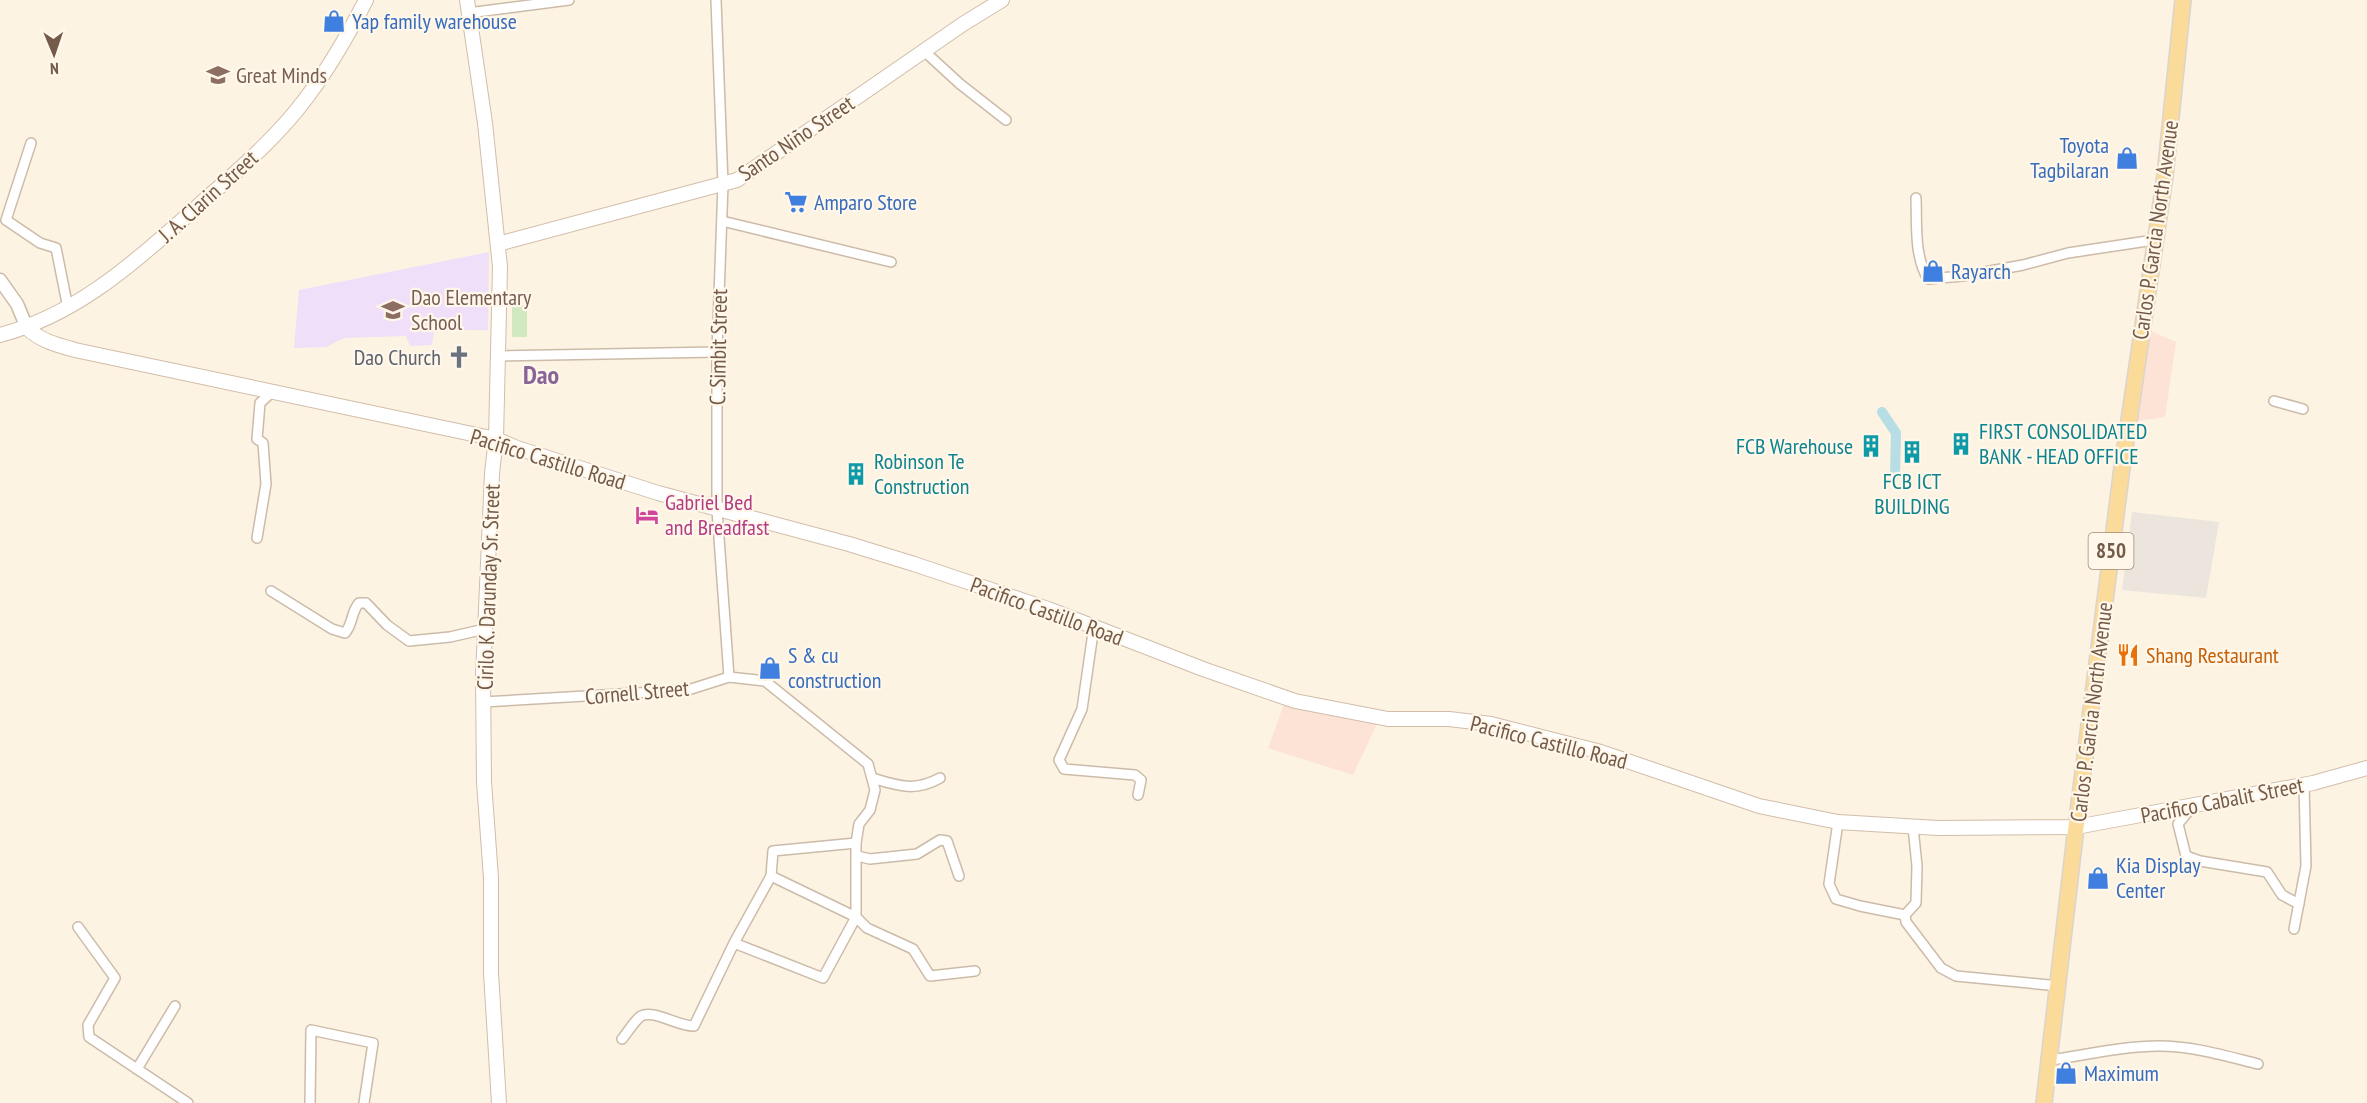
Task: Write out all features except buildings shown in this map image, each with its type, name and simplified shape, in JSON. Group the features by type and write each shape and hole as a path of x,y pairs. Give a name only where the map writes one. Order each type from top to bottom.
{"main road":[{"name":"J. A. Clarin Street","path":"0,335 27,328 89,297 144,254 251,159 307,98 355,22 366,0"},
{"name":"Santo Niño Street","path":"498,244 736,180 763,164 924,51 1002,0"},
{"name":"Carlos P. Garcia North Avenue","path":"2044,1103 2076,827 2154,240 2165,176 2183,0"},
{"name":"Cirilo K. Darunday Sr. Street","path":"467,6 485,123 500,267 496,439 492,473 483,702 484,782 491,878 491,973 499,1103"},
{"name":"Pacifico Castillo Road","path":"27,328 45,340 75,350 274,390 496,439 717,510 870,550 1094,626 1203,669 1306,704 1388,719 1449,719 1491,724 1601,752 1759,806 1838,822 1913,827 2007,829 2076,827"},
{"name":"Pacifico Cabalit Street","path":"2076,827 2192,807 2304,784 2367,768"}],"street":[{"path":"467,6 569,0"},
{"name":"C. Simbit Street","path":"716,0 723,184 717,352 717,510"},
{"path":"924,51 960,84 1006,120"},
{"path":"30,143 6,220 40,243 56,248 68,308"},
{"path":"1916,198 1918,250 1922,269 1928,279 1963,276 2023,265 2068,253 2154,240"},
{"path":"722,221 891,262"},
{"path":"0,280 17,304 27,328"},
{"path":"498,356 717,352"},
{"path":"257,538 266,484 263,443 258,439 260,403 274,390"},
{"path":"2274,401 2303,410"},
{"path":"717,510 729,677 765,681 868,764 875,790 870,810 859,824 856,843 858,856 856,917 823,978 734,943"},
{"path":"271,591 332,628 345,633 350,628 354,609 359,603 366,603 387,625 409,641 450,637 485,629"},
{"path":"1094,626 1082,709 1059,760 1064,769 1135,774 1141,780 1138,795"},
{"name":"Cornell Street","path":"483,702 688,690 729,677"},
{"path":"872,778 900,786 926,786 940,778"},
{"path":"2294,929 2306,866 2304,784"},
{"path":"2192,807 2178,824 2186,856 2200,861 2267,872 2282,895 2299,904"},
{"path":"1838,822 1829,884 1836,899 1905,915"},
{"path":"1905,915 1916,903 1917,866 1913,827"},
{"path":"858,856 870,859 917,854 940,840 947,842 959,876"},
{"path":"622,1039 642,1016 651,1014 687,1026 694,1026 734,943 771,876 773,851 856,843"},
{"path":"771,876 856,917 867,928 914,949 930,976 975,971"},
{"path":"1905,915 1906,922 1941,968 1956,976 2059,986"},
{"path":"78,927 115,978 88,1025 89,1037 188,1103"},
{"path":"137,1069 175,1006"},
{"path":"310,1103 311,1030 373,1043 364,1103"},
{"path":"2050,1060 2132,1047 2160,1046 2190,1048 2258,1064"}],"shaded area":[{"name":"Dao Elementary School","path":"489,252 488,330 434,330 432,345 410,346 406,336 344,338 326,347 294,348 299,290"},
{"path":"2144,328 2176,342 2165,417 2132,422"},
{"path":"2132,512 2219,522 2206,598 2122,590"},
{"path":"1284,704 1377,724 1353,775 1268,748"}],"green space":[{"path":"512,305 527,305 527,337 512,337"}],"waterway":[{"path":"1882,412 1896,433 1895,475"}],"place":[{"name":"Yap family warehouse","path":"334,21"},
{"name":"Great Minds","path":"218,75"},
{"name":"Toyota Tagbilaran","path":"2127,158"},
{"name":"Amparo Store","path":"796,202"},
{"name":"Rayarch","path":"1933,271"},
{"name":"Dao Elementary School","path":"393,310"},
{"name":"Dao Church","path":"459,357"},
{"name":"FIRST CONSOLIDATED BANK - HEAD OFFICE","path":"1961,444"},
{"name":"FCB Warehouse","path":"1871,446"},
{"name":"FCB ICT BUILDING","path":"1912,452"},
{"name":"Robinson Te Construction","path":"856,474"},
{"name":"Gabriel Bed and Breadfast","path":"647,515"},
{"name":"Shang Restaurant","path":"2128,655"},
{"name":"S & cu construction","path":"770,668"},
{"name":"Kia Display Center","path":"2098,878"},
{"name":"Maximum","path":"2066,1073"}],"district":[{"name":"Dao","path":"541,375"}]}
